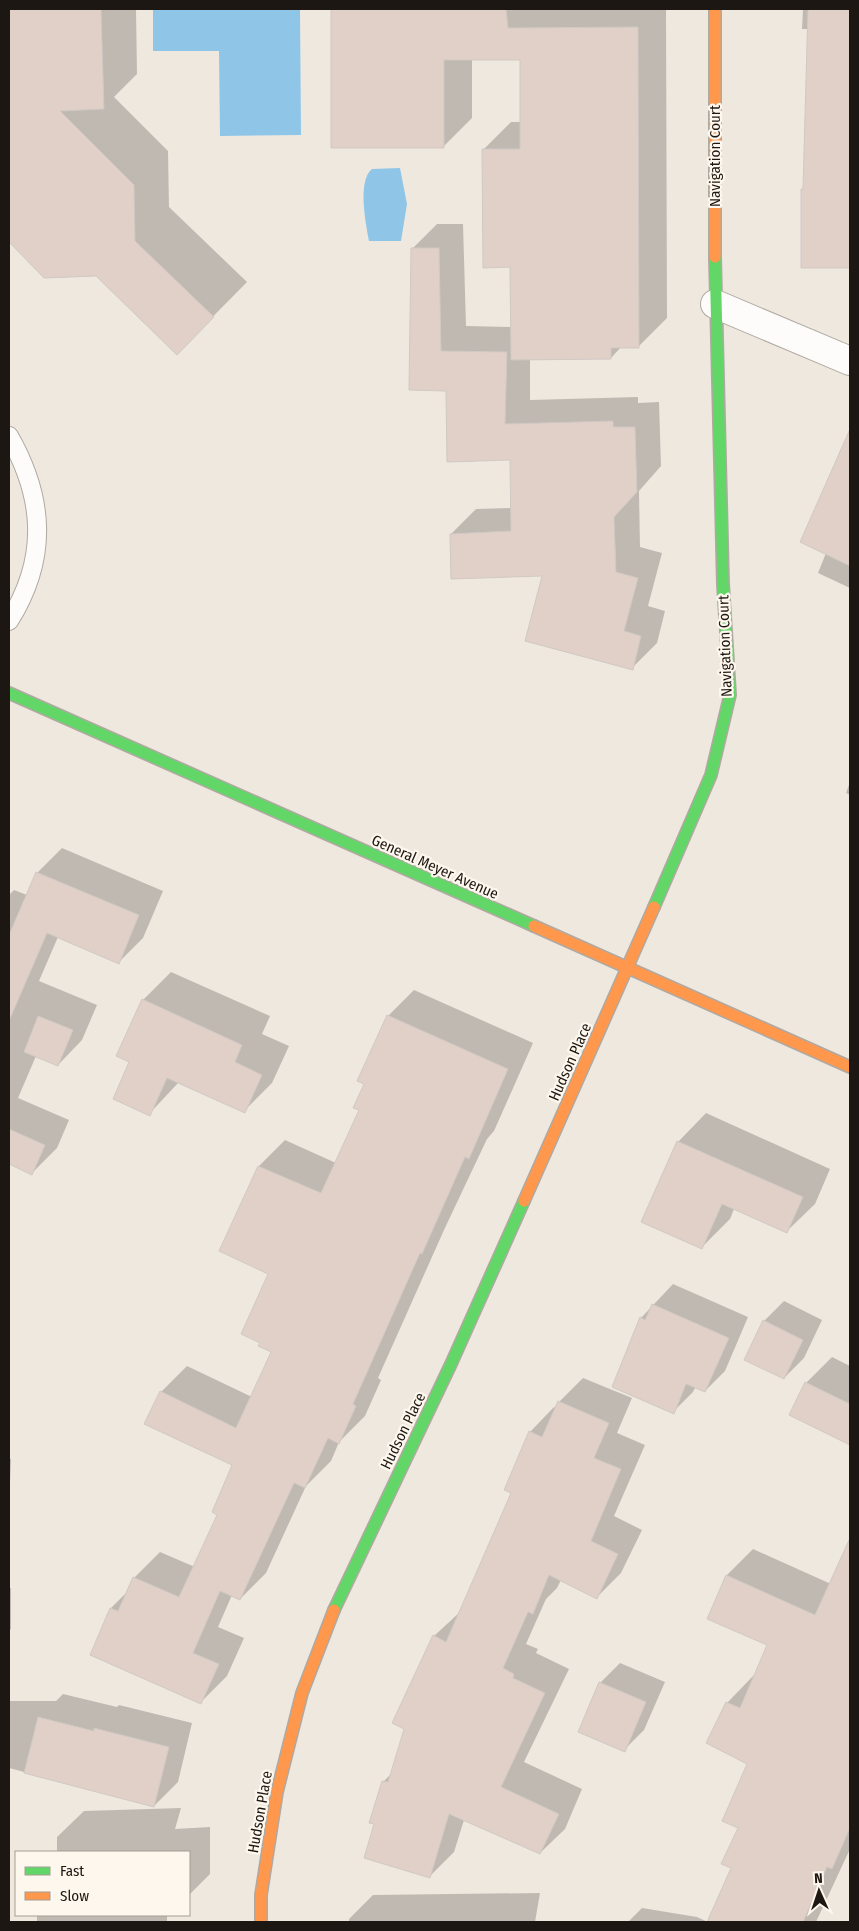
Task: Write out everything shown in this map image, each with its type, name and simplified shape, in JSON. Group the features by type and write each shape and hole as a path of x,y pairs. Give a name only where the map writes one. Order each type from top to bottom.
{"street":[{"name":"Navigation Court","path":"628,969 711,775 730,696 723,584 715,304 715,9"},
{"path":"715,304 850,361"},
{"name":"General Meyer Avenue","path":"9,693 850,1067"},
{"name":"Hudson Place","path":"261,1922 261,1894 277,1792 302,1693 341,1594 451,1364 628,969"}],"lane":[{"path":"9,436 21,458 32,486 37,513 34,565 25,593 9,621"}],"water":[{"path":"153,9 300,9 301,135 220,136 219,51 153,51"},
{"path":"400,168 407,204 401,241 369,241 364,203 367,175 372,169"}],"building":[{"path":"9,9 101,9 104,109 60,111 134,185 135,241 214,317 177,355 96,276 44,278 9,242"},
{"path":"331,9 506,9 508,28 638,27 639,348 611,348 611,359 511,360 510,267 483,268 482,149 520,149 520,60 444,60 444,148 331,148"},
{"path":"808,9 850,9 850,268 801,268 801,189 803,189"},
{"path":"411,248 439,248 441,351 507,352 505,424 613,421 613,427 635,427 637,492 614,517 616,572 638,578 624,631 641,636 633,670 525,641 542,576 451,579 450,534 511,531 510,460 447,462 446,391 409,390"},
{"path":"850,429 850,566 800,542"},
{"path":"36,872 139,915 119,964 47,933 9,1021 9,935"},
{"path":"142,999 242,1045 235,1062 262,1075 245,1113 167,1078 150,1116 113,1099 129,1062 116,1056"},
{"path":"387,1015 508,1069 469,1159 465,1157 422,1254 420,1253 353,1404 356,1406 339,1444 328,1438 305,1488 294,1483 240,1600 220,1591 193,1653 219,1664 201,1704 90,1655 110,1608 118,1611 133,1577 179,1597 217,1515 212,1512 232,1465 144,1424 160,1391 236,1428 271,1352 258,1346 260,1343 241,1334 268,1274 219,1251 258,1166 321,1193 359,1110 353,1108 364,1084 357,1081"},
{"path":"38,1016 73,1030 58,1066 24,1052"},
{"path":"9,1129 45,1145 32,1175 9,1164"},
{"path":"677,1141 803,1197 787,1233 722,1204 702,1249 641,1222"},
{"path":"652,1304 729,1338 705,1392 686,1384 674,1414 612,1387 640,1317 645,1320"},
{"path":"763,1320 803,1340 784,1379 744,1360"},
{"path":"805,1382 850,1404 850,1445 789,1415"},
{"path":"558,1401 609,1423 594,1458 621,1469 591,1541 618,1554 597,1599 549,1575 533,1614 528,1612 503,1668 514,1674 513,1678 545,1693 501,1787 559,1814 540,1854 449,1814 430,1878 364,1858 374,1824 369,1823 382,1781 388,1782 404,1729 392,1723 433,1635 446,1642 511,1493 504,1490 529,1431 542,1437"},
{"path":"850,1538 850,1828 832,1869 827,1867 803,1922 707,1922 731,1868 721,1864 738,1828 722,1821 747,1764 706,1743 726,1702 740,1708 767,1645 707,1619 726,1575 815,1615"},
{"path":"599,1682 646,1702 625,1752 578,1732"},
{"path":"38,1717 94,1731 94,1728 169,1747 154,1807 24,1773"}],"traffic: fast":[{"path":"654,907 711,775 730,695 723,584 715,257"},
{"path":"9,693 534,926"},
{"path":"334,1610 451,1364 524,1201"}],"traffic: slow":[{"path":"715,9 715,257"},
{"path":"524,1201 654,907"},
{"path":"534,926 850,1067"},
{"path":"261,1922 261,1895 277,1792 302,1693 334,1610"}]}
